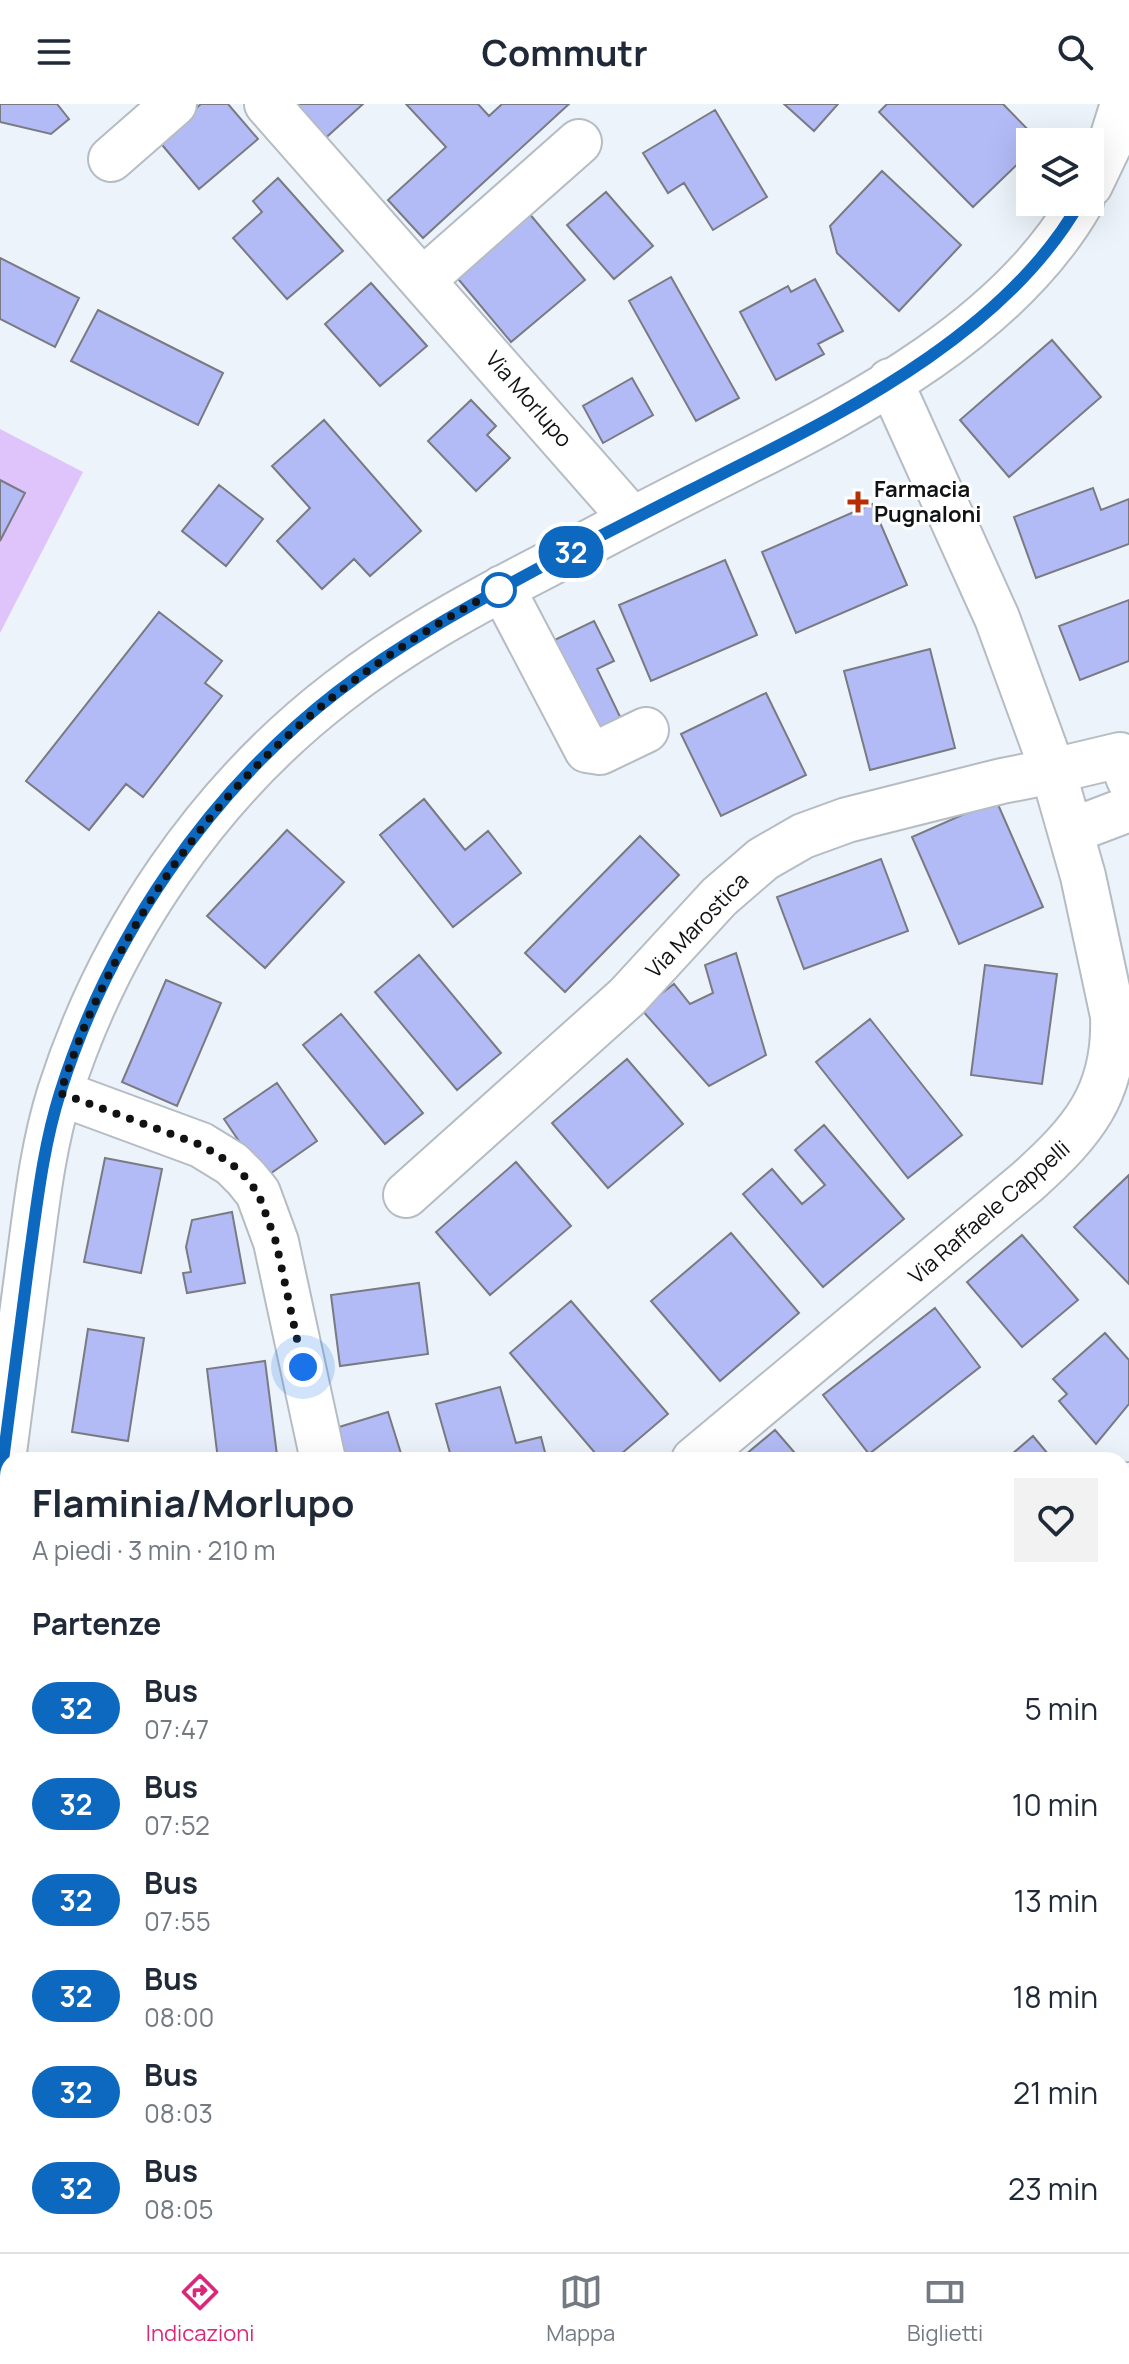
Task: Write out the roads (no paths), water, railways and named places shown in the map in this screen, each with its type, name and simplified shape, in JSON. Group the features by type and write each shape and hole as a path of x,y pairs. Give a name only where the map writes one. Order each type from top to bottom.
{"street":[{"path":"111,159 174,104"},
{"name":"Via Morlupo","path":"267,104 632,519"},
{"path":"1104,156 1123,104"},
{"path":"424,279 579,142"},
{"path":"4,1452 36,1210 47,1140 60,1093 94,1003 123,948 161,883 205,821 270,750 337,692 418,636 632,519 781,445 890,381 976,321 1021,282 1050,249 1072,216"},
{"path":"890,381 997,618 1053,771"},
{"path":"502,588 587,750 600,752 646,730"},
{"name":"Via Marostica","path":"406,1195 627,997 719,897 763,859 803,836 847,820 987,784 1053,771 1126,762"},
{"name":"Via Raffaele Cappelli","path":"704,1452 1028,1181 1061,1150 1090,1114 1107,1074 1113,1016 1097,937 1053,771"},
{"path":"1071,831 1129,809"},
{"path":"60,1093 201,1145 232,1164 258,1193 276,1242 321,1452"}],"place":[{"name":"Farmacia Pugnaloni","path":"858,502"}]}
